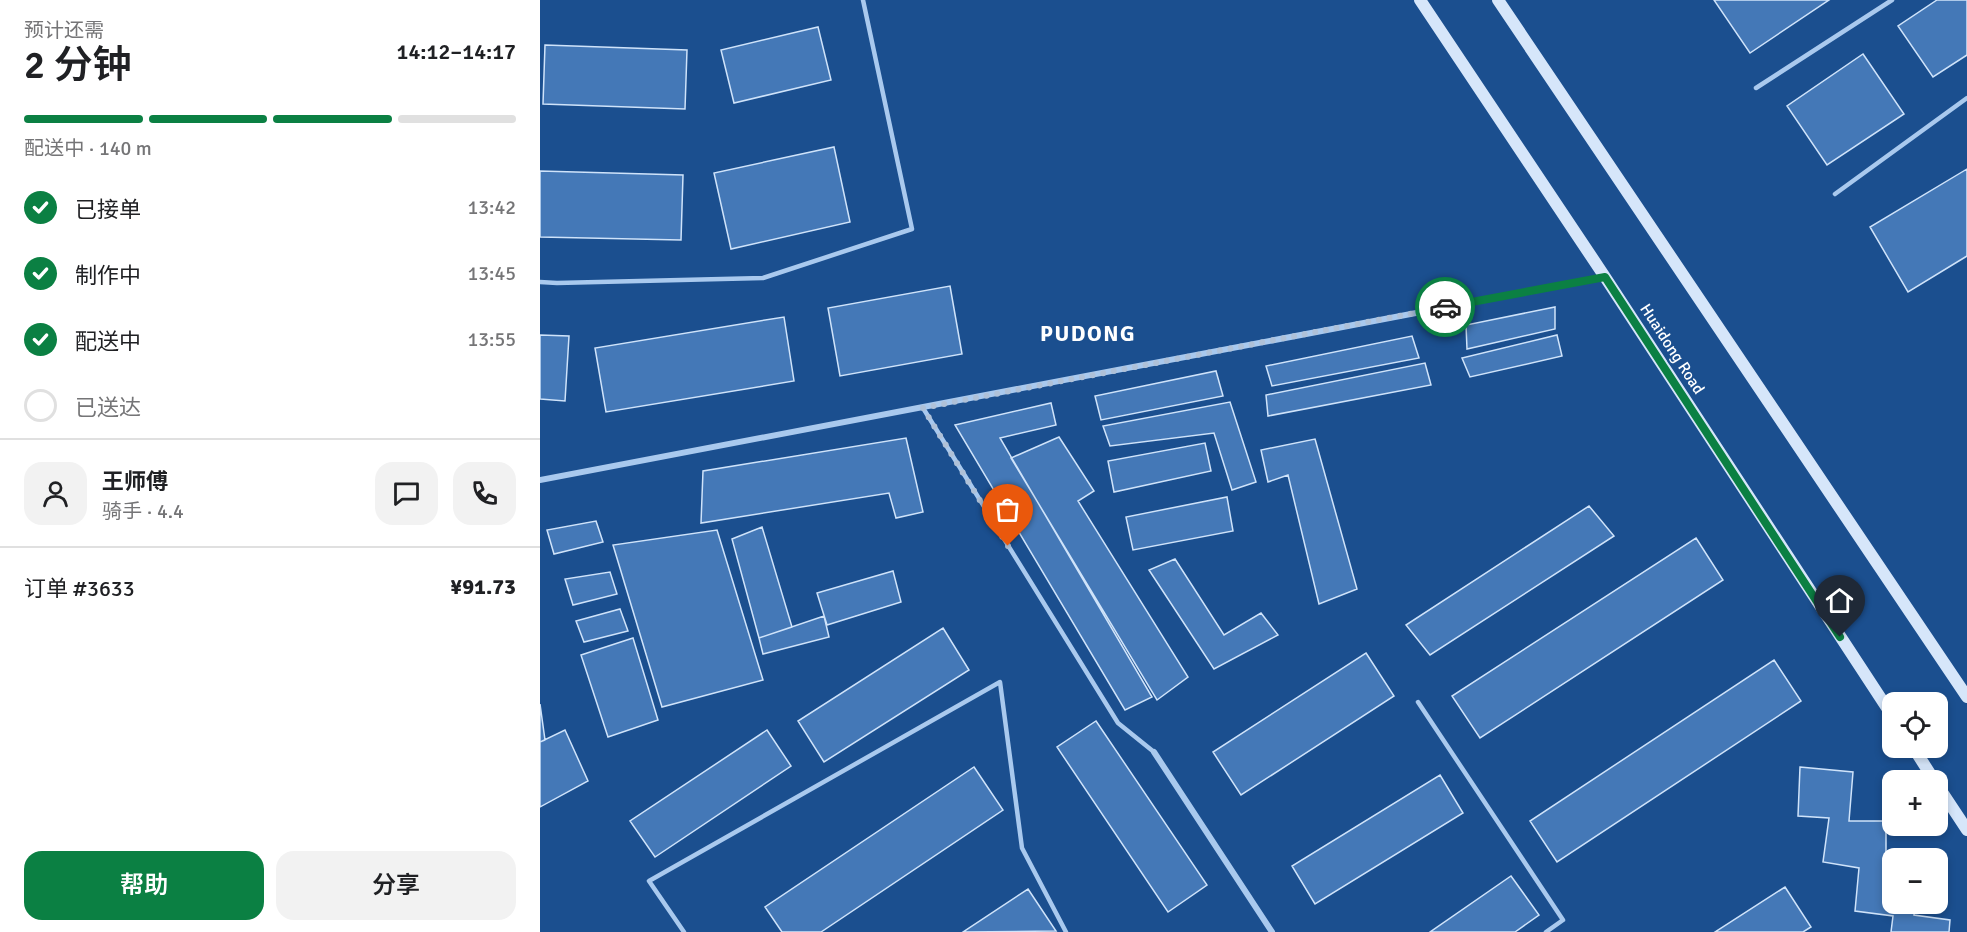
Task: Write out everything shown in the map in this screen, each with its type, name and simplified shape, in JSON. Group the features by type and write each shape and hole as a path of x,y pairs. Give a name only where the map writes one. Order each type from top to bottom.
{"main road":[{"name":"Huaidong Road","path":"1420,0 1605,277 1882,700"},
{"path":"1498,0 1967,697"},
{"path":"1948,801 1967,830"}],"street":[{"path":"540,480 1605,277"},
{"path":"1154,752 1272,932"}],"lane":[{"path":"540,282 763,278 912,229 863,0"},
{"path":"1756,88 1892,0"},
{"path":"1835,194 1967,98"},
{"path":"923,408 1118,723 1154,752"},
{"path":"684,932 649,881 1000,682 1022,848 1066,932"},
{"path":"1418,702 1563,920 1546,932"}],"building":[{"path":"1714,0 1829,0 1750,53"},
{"path":"1937,0 1967,0 1967,55 1933,77 1898,26"},
{"path":"818,27 831,80 734,103 721,50"},
{"path":"545,45 687,50 685,109 543,104"},
{"path":"1863,54 1904,114 1827,165 1787,106"},
{"path":"834,147 850,222 731,249 714,173"},
{"path":"1967,169 1967,256 1908,292 1870,227"},
{"path":"540,171 683,175 681,240 540,237"},
{"path":"950,286 962,354 840,376 828,308"},
{"path":"1555,307 1555,329 1467,349 1466,325"},
{"path":"784,317 794,381 606,412 595,348"},
{"path":"540,335 569,336 565,401 540,399"},
{"path":"1557,335 1562,356 1470,377 1462,358"},
{"path":"1412,336 1419,358 1272,386 1266,366"},
{"path":"1425,363 1431,385 1268,416 1266,395"},
{"path":"1216,371 1223,396 1101,420 1095,396"},
{"path":"1230,402 1256,482 1232,490 1214,433 1110,446 1103,426"},
{"path":"1051,403 1056,425 1000,438 1152,697 1125,710 955,425"},
{"path":"1059,437 1094,491 1078,501 1188,677 1157,700 1011,458"},
{"path":"906,438 923,512 896,518 889,493 701,523 703,471"},
{"path":"1315,439 1357,589 1319,604 1288,475 1268,482 1261,450"},
{"path":"1205,443 1211,471 1114,492 1108,461"},
{"path":"1227,497 1233,531 1133,550 1126,517"},
{"path":"1589,506 1614,536 1430,655 1406,625"},
{"path":"596,521 603,542 554,554 547,530"},
{"path":"762,527 792,627 759,638 732,539"},
{"path":"717,530 763,680 662,707 613,545"},
{"path":"1696,538 1723,580 1480,738 1452,696"},
{"path":"1175,559 1224,635 1261,613 1278,635 1214,669 1149,570"},
{"path":"893,571 901,602 827,625 817,593"},
{"path":"610,572 617,594 573,605 565,579"},
{"path":"620,609 628,631 584,642 576,621"},
{"path":"824,616 829,637 763,654 759,638"},
{"path":"943,628 969,670 824,762 798,721"},
{"path":"633,638 658,720 608,737 581,655"},
{"path":"1366,653 1394,696 1241,795 1213,752"},
{"path":"1774,660 1801,701 1557,862 1530,821"},
{"path":"540,704 545,740 540,742"},
{"path":"1096,721 1207,885 1168,912 1057,747"},
{"path":"565,730 588,781 540,807 540,742"},
{"path":"767,730 791,766 655,857 630,821"},
{"path":"974,767 1003,810 821,932 782,932 765,907"},
{"path":"1800,767 1853,772 1849,821 1882,821 1882,836 1886,836 1886,848 1882,848 1882,914 1914,914 1950,920 1949,932 1891,932 1893,916 1855,911 1859,868 1823,862 1829,818 1798,816"},
{"path":"1440,775 1463,813 1315,904 1292,866"},
{"path":"1511,876 1539,915 1515,932 1430,932"},
{"path":"1785,887 1811,927 1803,932 1715,932"},
{"path":"1028,889 1056,931 963,932"}],"way so far":[{"path":"1008,546 923,408 1445,307"}],"district":[{"name":"PUDONG","path":"1088,333"}],"route":[{"path":"1445,307 1605,277 1840,637"}]}
